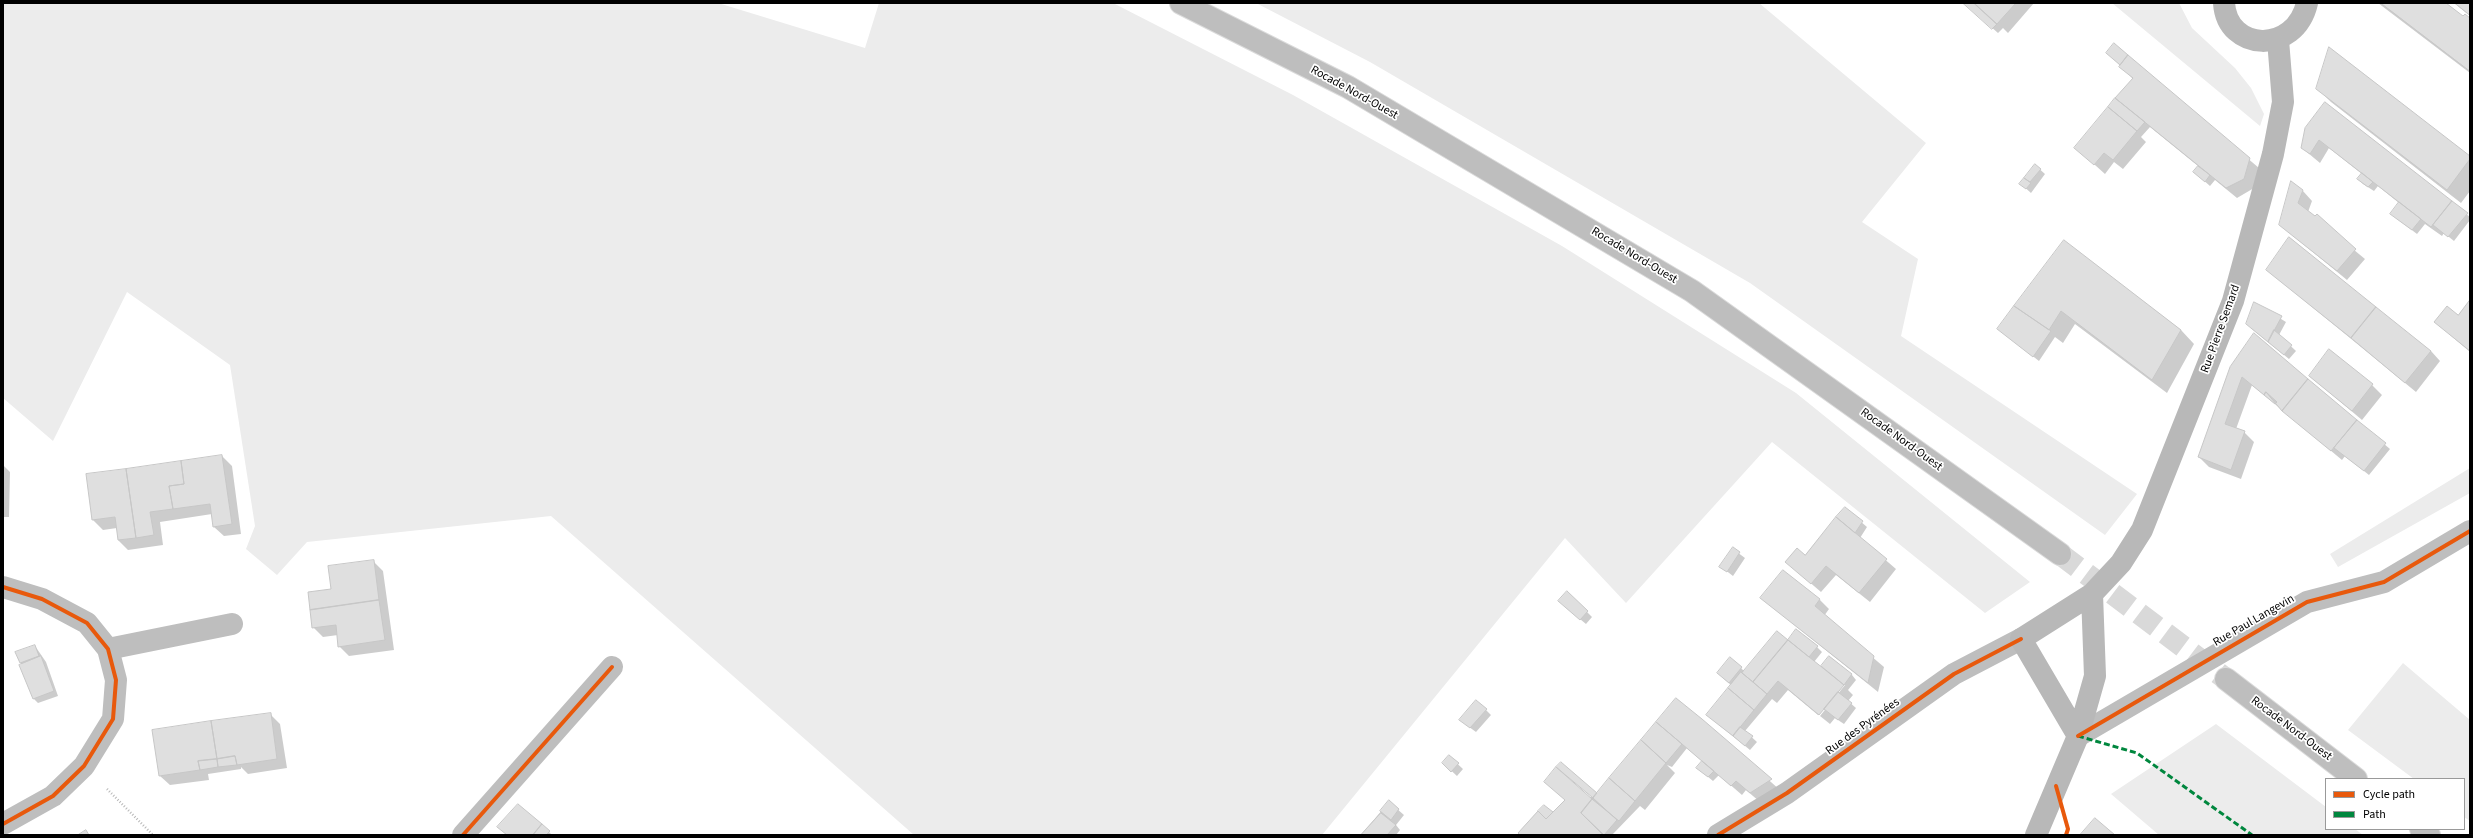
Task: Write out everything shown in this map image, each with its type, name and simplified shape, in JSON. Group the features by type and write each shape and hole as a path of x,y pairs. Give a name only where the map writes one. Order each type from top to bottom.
{"main road":[{"path":"2224,3 2229,21 2238,32 2250,39 2264,42 2278,40 2290,34 2299,25 2307,3"},
{"name":"Rue Pierre Semard","path":"2021,639 2092,594 2121,563 2142,530 2233,302 2273,154 2283,102 2278,40"},
{"path":"2036,835 2078,736 2095,676 2092,594"},
{"path":"2021,639 2078,736"}],"street":[{"name":"Rocade Nord-Ouest","path":"1181,3 1348,87 1692,291 2060,554"},
{"name":"Rue Paul Langevin","path":"2078,736 2307,602 2384,582 2470,531"},
{"path":"3,587 42,598 87,623 108,649 116,680 113,719 84,766 53,796 3,824"},
{"path":"108,649 232,624"},
{"name":"Rue des Pyrénées","path":"1718,835 1787,794 1954,674 2021,639"},
{"path":"463,835 612,667"},
{"name":"Rocade Nord-Ouest","path":"2226,680 2355,778"}],"path":[{"path":"84,766 153,835"}],"shaded area":[{"path":"3,3 718,3 865,48 879,3 1113,3 1293,95 1562,246 1796,393 2030,582 1985,613 1772,442 1626,603 1565,538 1322,835 914,835 551,516 307,542 277,575 246,549 255,526 230,365 127,292 53,441 3,398"},
{"path":"1256,3 1759,3 1926,143 1862,222 1918,259 1901,336 2137,494 2105,535 1750,283 1370,62"},
{"path":"2112,3 2179,3 2192,28 2235,68 2251,88 2264,114 2260,126"},
{"path":"2470,468 2470,493 2338,567 2330,554"},
{"path":"2403,663 2470,720 2470,821 2465,818 2465,778 2413,778 2348,730"},
{"path":"2216,724 2325,806 2325,830 2356,830 2363,835 2159,835 2111,794"}],"building":[{"path":"1963,3 1974,3 1997,24 1992,29"},
{"path":"1974,3 2016,3 1997,24"},
{"path":"2381,3 2446,3 2463,16 2465,14 2470,18 2470,71"},
{"path":"2455,3 2470,3 2470,15"},
{"path":"2114,43 2128,55 2120,65 2106,53"},
{"path":"2329,47 2470,156 2470,159 2447,190 2316,89"},
{"path":"2128,55 2250,158 2244,179 2226,188 2115,98 2133,78 2119,67"},
{"path":"2115,98 2145,122 2137,131 2108,107"},
{"path":"2325,102 2452,201 2431,227 2319,140 2310,154 2301,148 2305,128"},
{"path":"2108,107 2137,131 2113,160 2104,153 2094,165 2074,148"},
{"path":"2035,164 2041,169 2030,182 2024,178"},
{"path":"2198,166 2210,175 2205,182 2193,172"},
{"path":"2362,173 2373,182 2368,187 2357,179"},
{"path":"2024,178 2031,183 2026,189 2019,184"},
{"path":"2291,181 2303,190 2298,203 2315,216 2317,214 2356,249 2337,271 2279,225"},
{"path":"2452,201 2468,213 2448,237 2433,225"},
{"path":"2399,202 2421,219 2412,230 2390,214"},
{"path":"2289,237 2376,307 2351,338 2266,270"},
{"path":"2064,240 2181,330 2152,380 2061,311 2049,330 2014,306"},
{"path":"2470,300 2470,351 2434,322 2447,306 2458,315"},
{"path":"2254,302 2282,316 2268,342 2246,324"},
{"path":"2014,306 2051,331 2033,357 1997,329"},
{"path":"2376,307 2431,351 2405,383 2351,338"},
{"path":"2274,330 2292,345 2284,355 2268,342"},
{"path":"2254,333 2308,379 2282,411 2266,392 2264,395 2242,377 2225,424 2245,431 2231,470 2198,457 2230,367"},
{"path":"2329,349 2373,384 2352,411 2309,376"},
{"path":"2308,379 2357,420 2331,451 2282,411"},
{"path":"2266,392 2277,402 2275,404 2264,395"},
{"path":"2357,420 2386,443 2364,471 2334,448"},
{"path":"222,455 232,524 213,527 210,504 173,509 169,486 184,484 181,461"},
{"path":"181,461 184,484 169,486 173,509 150,512 154,535 136,538 126,469"},
{"path":"126,469 136,538 118,540 115,517 92,520 86,474"},
{"path":"1845,507 1863,521 1855,533 1836,517"},
{"path":"1836,517 1887,559 1859,593 1826,566 1811,584 1785,562 1797,548 1805,555"},
{"path":"1733,547 1740,552 1727,572 1719,567"},
{"path":"374,560 379,600 310,610 308,592 331,589 328,566"},
{"path":"1783,570 1820,599 1815,606 1874,656 1868,683 1760,598"},
{"path":"1567,591 1588,611 1580,620 1558,601"},
{"path":"379,600 385,640 338,647 336,625 312,628 310,610"},
{"path":"1796,629 1818,646 1809,657 1788,640"},
{"path":"1777,631 1788,640 1753,682 1742,673"},
{"path":"1788,640 1844,685 1819,715 1778,681 1767,694 1753,682"},
{"path":"35,645 39,656 20,663 15,652"},
{"path":"41,656 54,691 33,699 19,665"},
{"path":"1829,656 1852,674 1844,685 1821,666"},
{"path":"1730,657 1742,667 1729,683 1717,673"},
{"path":"1741,672 1767,694 1754,710 1728,688"},
{"path":"1728,688 1754,710 1733,736 1706,715"},
{"path":"1838,692 1852,703 1838,720 1824,709"},
{"path":"1676,698 1772,779 1750,793 1736,781 1731,786 1656,722"},
{"path":"1476,700 1487,709 1470,728 1459,720"},
{"path":"271,713 277,759 237,765 235,756 217,759 211,721"},
{"path":"211,721 217,759 198,761 200,770 159,776 152,730"},
{"path":"1656,722 1682,744 1666,763 1641,740"},
{"path":"1740,727 1753,736 1745,746 1733,736"},
{"path":"1641,740 1666,763 1635,801 1609,778"},
{"path":"1449,755 1459,763 1451,772 1442,763"},
{"path":"235,756 237,765 218,767 217,759"},
{"path":"217,759 218,767 200,770 198,761"},
{"path":"1702,761 1714,771 1708,777 1696,768"},
{"path":"1561,762 1597,793 1592,799 1556,767"},
{"path":"1556,767 1593,798 1581,813 1603,835 1520,835 1518,833 1538,811 1546,819 1565,800 1544,782"},
{"path":"1609,778 1635,801 1619,821 1592,799"},
{"path":"1593,798 1617,820 1604,835 1581,813"},
{"path":"1389,800 1399,809 1391,820 1380,811"},
{"path":"518,804 542,824 533,835 507,835 497,827"},
{"path":"1544,805 1553,812 1546,819 1538,811"},
{"path":"1381,813 1396,825 1387,835 1361,835"},
{"path":"2095,818 2115,835 2080,835"},
{"path":"542,824 550,831 546,835 533,835"},
{"path":"86,830 89,835 78,835"}],"tunnel":[{"path":"2060,554 2226,679"}],"marked path":[{"path":"2078,736 2137,753 2252,835"}],"cycle path":[{"path":"2078,736 2307,602 2384,582 2470,531"},
{"path":"3,587 42,599 87,623 108,649 116,680 113,719 84,766 53,796 3,824"},
{"path":"1718,835 1787,793 1954,674 2021,639"},
{"path":"463,835 612,667"},
{"path":"2056,786 2068,829 2066,835"}]}
